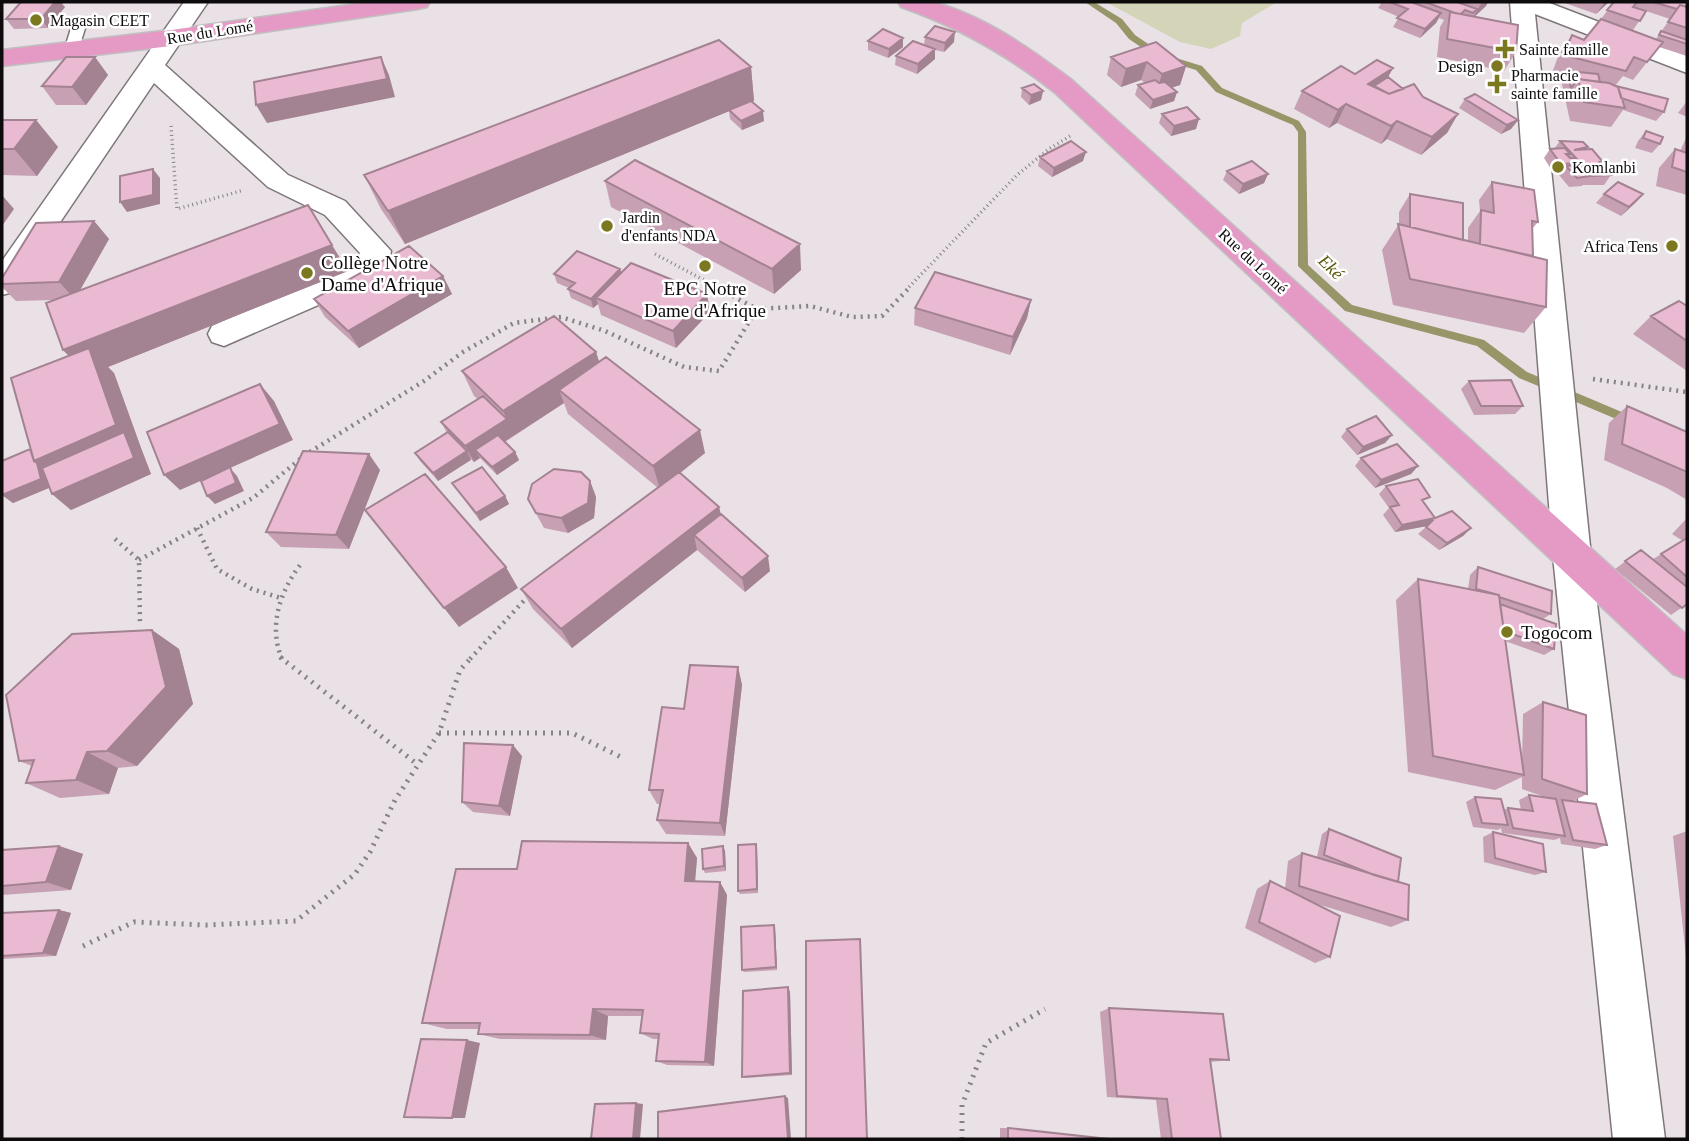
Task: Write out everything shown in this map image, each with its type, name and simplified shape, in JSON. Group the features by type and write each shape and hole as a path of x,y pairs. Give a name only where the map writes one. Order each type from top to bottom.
{"main road":[{"name":"Rue du Lomé","path":"2,58 172,38 418,2"},
{"name":"Rue du Lomé","path":"910,2 978,29 1018,51 1063,86 1687,661"}],"street":[{"path":"2,284 160,75 172,38 197,2"},
{"path":"1640,1139 1572,556 1524,2 1687,65"},
{"path":"160,75 278,181 335,208 376,251 376,257 367,271 224,334"}],"lane":[{"path":"71,51 79,25"}],"path":[{"path":"160,75 177,209 278,181"},
{"path":"655,254 757,309 810,306 852,317 882,316 998,194 1051,144 1104,123"},
{"path":"139,560 253,498 305,455 424,381 463,352 514,323 561,317 605,331 684,367 719,371 757,309"},
{"path":"1555,370 1601,381 1687,392"},
{"path":"197,528 217,569 252,589 281,597"},
{"path":"115,539 139,560 140,625"},
{"path":"300,565 290,577 275,610 280,658 417,764"},
{"path":"83,946 134,922 206,925 296,921 355,874 370,852 395,800 439,733 460,670 539,584"},
{"path":"439,733 572,733 623,758"},
{"path":"962,1139 962,1105 986,1043 1045,1009"}],"green space":[{"path":"1106,2 1277,2 1242,23 1240,36 1211,49 1180,42"}],"building":[{"path":"21,2 55,2 41,19 6,19"},
{"path":"1390,2 1416,2 1414,3 1441,13 1425,29 1397,18 1408,9"},
{"path":"1425,2 1457,2 1477,9 1473,13 1465,10 1461,14"},
{"path":"1614,2 1637,2 1633,7 1646,11 1640,21 1607,10"},
{"path":"1653,2 1687,2 1687,7 1680,5 1677,9"},
{"path":"1680,5 1687,7 1687,28 1668,22"},
{"path":"1450,12 1518,25 1516,52 1447,39"},
{"path":"1601,19 1663,42 1647,62 1634,57 1626,71 1564,55 1572,35 1584,40"},
{"path":"935,26 955,32 945,43 925,37"},
{"path":"883,29 903,38 889,49 868,41"},
{"path":"1661,31 1687,40 1687,44 1659,35"},
{"path":"719,40 751,67 388,211 364,175"},
{"path":"913,41 935,49 918,64 896,56"},
{"path":"1156,42 1186,66 1162,74 1147,62 1126,69 1111,57"},
{"path":"66,57 95,57 72,87 42,86"},
{"path":"381,57 387,79 256,105 254,82"},
{"path":"1377,60 1393,68 1368,84 1389,94 1414,84 1423,97 1458,114 1432,137 1397,121 1391,126 1346,104 1338,110 1302,91 1341,66 1355,74"},
{"path":"1567,71 1598,74 1600,82 1578,79 1571,88"},
{"path":"1388,77 1403,89 1389,94 1374,86"},
{"path":"1578,79 1609,83 1618,87 1625,108 1584,102"},
{"path":"1155,80 1159,83 1165,82 1177,92 1153,100 1138,85"},
{"path":"1034,84 1043,91 1031,95 1022,88"},
{"path":"1616,86 1668,99 1664,112 1621,98"},
{"path":"1475,94 1518,120 1507,125 1465,99"},
{"path":"751,101 763,111 741,121 729,110"},
{"path":"1187,107 1199,119 1174,126 1162,114"},
{"path":"2,120 36,120 14,149 2,149"},
{"path":"1646,131 1663,137 1660,144 1643,138"},
{"path":"1071,141 1086,152 1054,168 1040,157"},
{"path":"1560,141 1583,142 1588,147 1574,150 1592,149 1611,175 1591,176 1580,163 1561,164 1550,149 1565,148 1570,158 1576,158"},
{"path":"1675,149 1687,153 1687,172 1672,167"},
{"path":"635,160 800,244 772,269 605,181"},
{"path":"1252,161 1268,174 1243,184 1227,171"},
{"path":"1579,165 1590,176 1577,178 1566,166"},
{"path":"153,169 153,195 120,202 120,176"},
{"path":"1492,182 1534,190 1538,222 1532,221 1533,256 1480,244 1481,210 1494,213"},
{"path":"1618,182 1643,194 1629,207 1604,194"},
{"path":"1410,194 1463,203 1463,240 1410,227"},
{"path":"308,205 332,245 63,350 46,303"},
{"path":"94,221 59,282 2,284 2,278 36,223"},
{"path":"1398,224 1547,260 1546,307 1410,279"},
{"path":"409,246 443,276 348,331 314,299"},
{"path":"577,251 620,269 591,299 568,289 575,283 554,274"},
{"path":"631,263 707,294 673,331 596,298"},
{"path":"935,272 1031,300 1013,337 915,308"},
{"path":"1679,301 1687,306 1687,341 1651,316"},
{"path":"554,316 596,352 503,411 462,371"},
{"path":"89,348 116,425 34,461 11,378"},
{"path":"606,357 700,430 653,466 559,390"},
{"path":"1511,380 1523,406 1481,406 1469,381"},
{"path":"260,384 280,424 164,475 147,432"},
{"path":"483,396 507,419 465,446 441,422"},
{"path":"1627,406 1687,432 1687,472 1622,444"},
{"path":"1376,416 1392,435 1363,447 1347,429"},
{"path":"124,432 134,458 52,494 42,468"},
{"path":"448,432 467,451 433,473 415,453"},
{"path":"498,435 515,452 492,467 475,450"},
{"path":"1397,444 1418,466 1381,480 1361,458"},
{"path":"30,449 41,479 2,495 2,461"},
{"path":"303,451 369,454 336,535 266,532"},
{"path":"230,467 236,483 207,496 201,481"},
{"path":"482,467 505,496 476,513 452,483"},
{"path":"554,469 581,472 590,481 588,503 561,518 536,513 528,499 532,484"},
{"path":"679,472 719,507 561,629 521,589"},
{"path":"425,474 506,567 444,608 365,510"},
{"path":"1418,479 1430,497 1422,500 1435,518 1402,525 1390,507 1399,505 1386,486"},
{"path":"1452,511 1471,528 1447,543 1426,527 1435,518"},
{"path":"721,514 768,556 742,578 694,535"},
{"path":"1687,538 1687,577 1661,554"},
{"path":"1641,550 1687,587 1687,604 1682,608 1625,561"},
{"path":"1478,567 1552,591 1551,614 1476,589"},
{"path":"1418,579 1499,595 1524,775 1433,756"},
{"path":"1500,604 1556,624 1554,649 1504,631"},
{"path":"152,630 166,687 107,751 87,752 76,780 26,783 34,760 19,761 6,695 72,634"},
{"path":"690,665 738,667 720,823 657,820 663,790 649,790 662,707 684,709"},
{"path":"1543,702 1586,715 1587,794 1542,779"},
{"path":"464,743 513,745 499,806 462,802"},
{"path":"1529,795 1556,799 1565,836 1513,828 1508,808 1533,811"},
{"path":"1475,797 1501,799 1508,825 1482,823"},
{"path":"1562,800 1596,804 1607,845 1573,840"},
{"path":"1329,829 1401,858 1398,882 1324,855"},
{"path":"1493,832 1543,844 1546,872 1495,858"},
{"path":"522,841 688,843 685,881 720,882 705,1062 656,1061 659,1034 640,1033 643,1010 593,1009 590,1035 478,1034 480,1023 422,1023 456,869 517,869"},
{"path":"756,844 757,889 738,891 738,845"},
{"path":"59,846 46,882 2,886 2,850"},
{"path":"723,846 724,866 703,869 702,849"},
{"path":"1302,853 1409,885 1408,920 1299,886"},
{"path":"1270,881 1340,916 1330,957 1259,922"},
{"path":"59,910 43,953 2,956 2,913"},
{"path":"774,925 776,967 742,970 741,927"},
{"path":"860,939 867,1139 806,1139 806,941"},
{"path":"788,987 790,1073 742,1077 743,991"},
{"path":"1109,1008 1223,1014 1229,1060 1210,1059 1221,1139 1172,1139 1167,1099 1117,1096"},
{"path":"421,1039 467,1040 452,1118 404,1117"},
{"path":"785,1096 788,1139 658,1139 658,1112"},
{"path":"636,1103 633,1139 591,1139 595,1104"},
{"path":"1008,1128 1109,1139 1008,1139"}],"waterway":[{"name":"Eké","path":"1089,2 1119,21 1132,37 1160,56 1199,68 1219,90 1296,123 1302,132 1303,266 1349,308 1480,343 1523,375 1632,421"}],"place":[{"name":"Magasin CEET","path":"36,20"},
{"name":"Sainte famille","path":"1505,49"},
{"name":"Design","path":"1497,66"},
{"name":"Pharmacie sainte famille","path":"1497,84"},
{"name":"Komlanbi","path":"1558,167"},
{"name":"Jardin d'enfants NDA","path":"607,226"},
{"name":"Africa Tens","path":"1672,246"},
{"name":"EPC Notre Dame d'Afrique","path":"705,266"},
{"name":"Collège Notre Dame d'Afrique","path":"307,273"},
{"name":"Togocom","path":"1507,632"}]}
